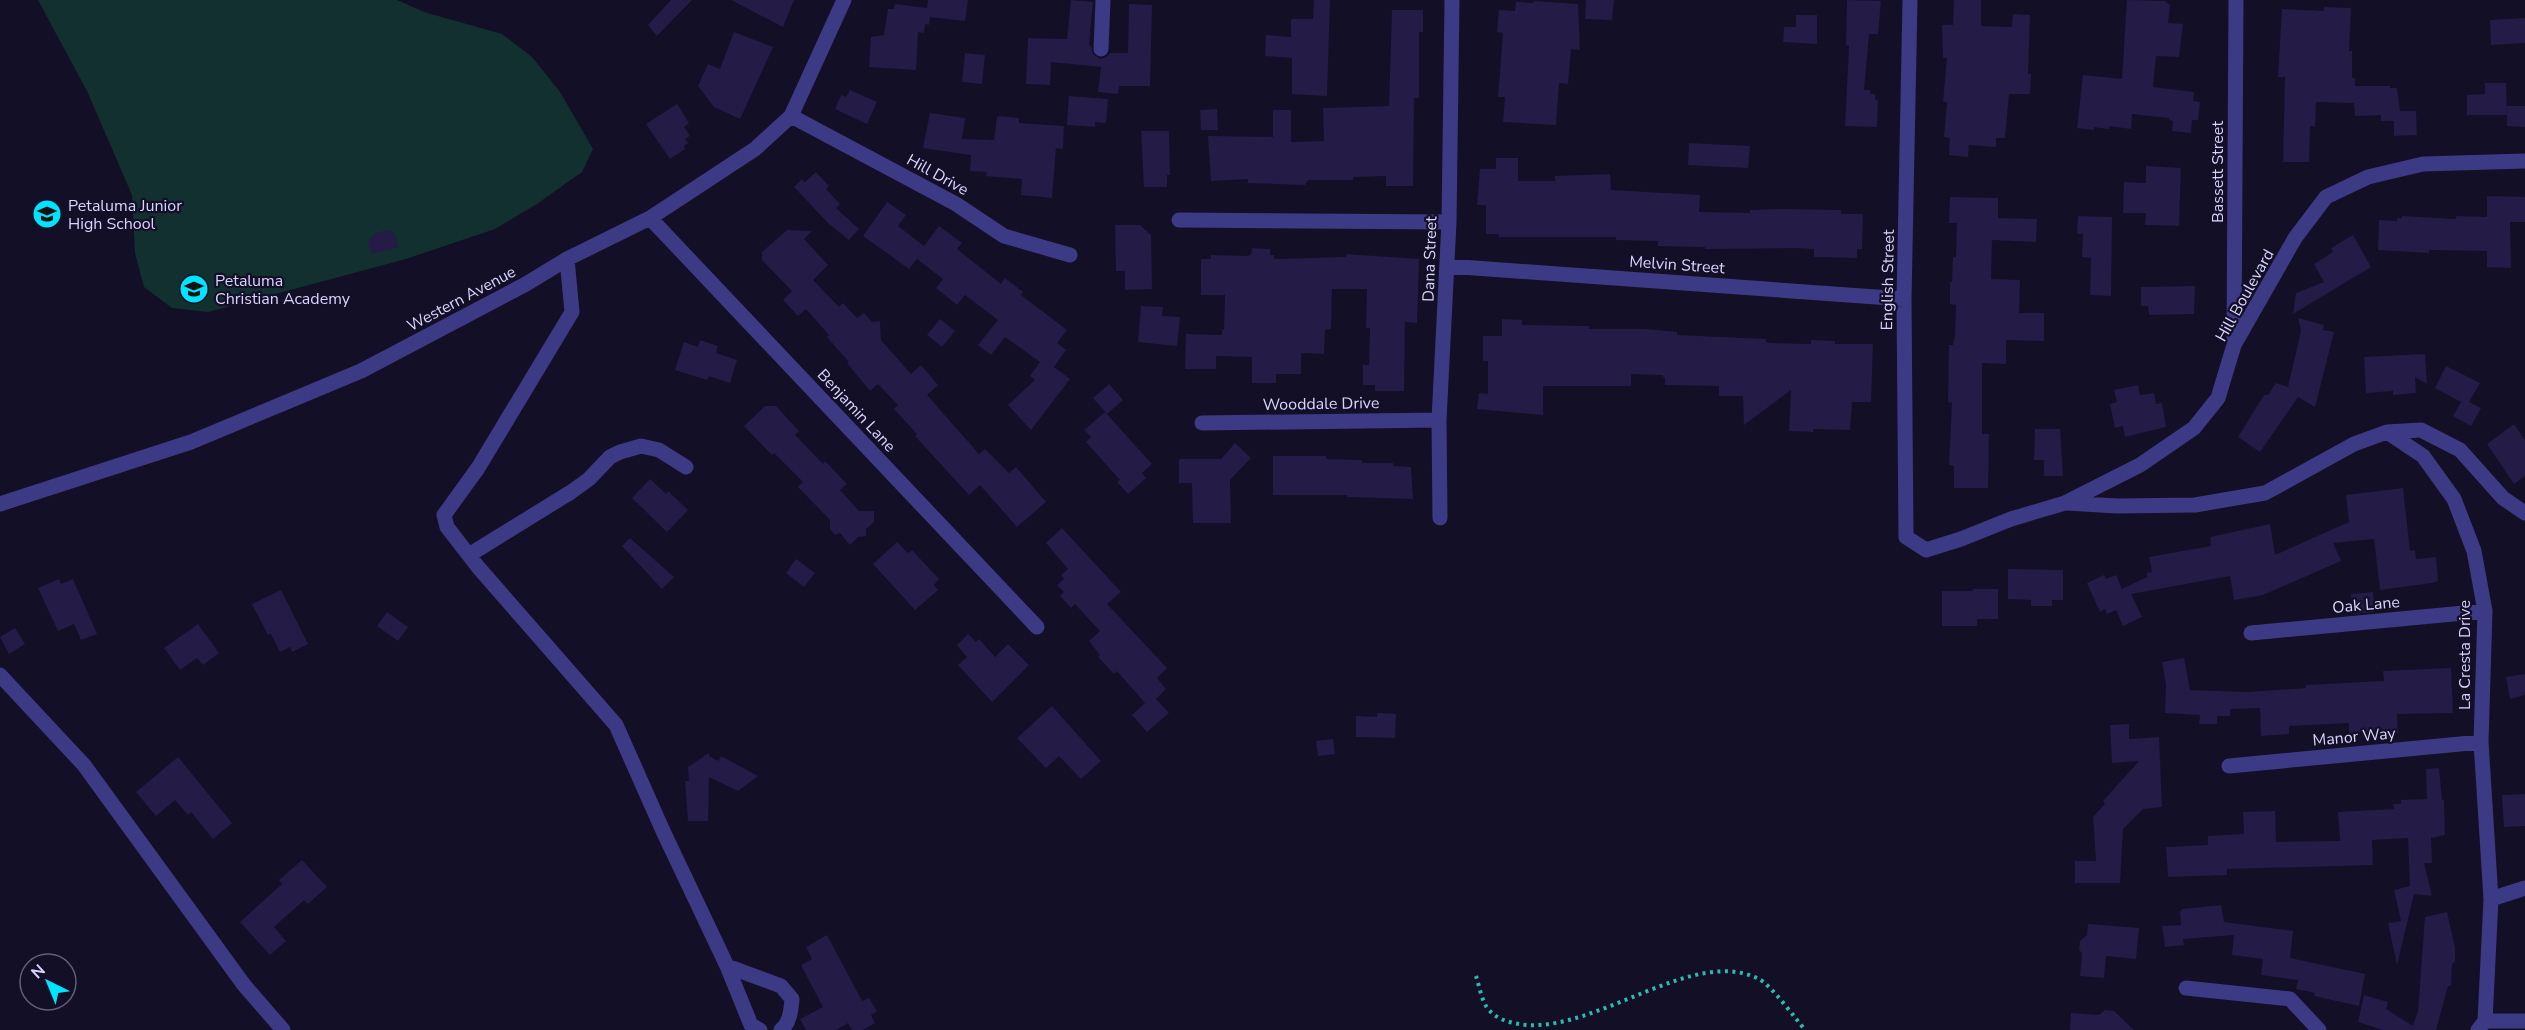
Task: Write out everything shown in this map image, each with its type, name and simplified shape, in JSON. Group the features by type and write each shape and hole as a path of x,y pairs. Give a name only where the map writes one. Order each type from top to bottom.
{"street":[{"name":"Western Avenue","path":"0,504 191,442 361,371 526,284 567,259 650,218 755,149 791,116 844,0"},
{"path":"1101,49 1103,0"},
{"name":"Dana Street","path":"1440,518 1439,420 1449,222 1452,0"},
{"name":"English Street","path":"1911,0 1904,299 1906,537 1926,550"},
{"name":"Bassett Street","path":"2234,345 2236,0"},
{"name":"Hill Drive","path":"791,116 956,204 1004,236 1070,255"},
{"name":"Hill Boulevard","path":"1926,550 2011,519 2065,503 2140,465 2194,429 2218,398 2234,345 2295,238 2326,197 2368,177 2423,164 2525,161"},
{"name":"Benjamin Lane","path":"650,218 1037,627"},
{"path":"1179,220 1449,222"},
{"path":"567,259 572,312 478,468 444,515 447,527 616,724 663,831 727,966 751,1025 760,1030"},
{"name":"Melvin Street","path":"1447,266 1904,299"},
{"name":"Wooddale Drive","path":"1202,423 1439,420"},
{"path":"2065,503 2117,506 2195,505 2265,493 2354,444 2387,432 2421,430 2460,450 2503,498 2525,513"},
{"name":"La Cresta Drive","path":"2387,432 2423,456 2454,499 2474,551 2485,611 2481,742 2490,899 2482,1025"},
{"path":"469,555 571,492 589,479 610,457 620,452 641,446 659,450 686,467"},
{"name":"Oak Lane","path":"2251,633 2485,611"},
{"path":"0,675 84,765 244,985 283,1030"},
{"name":"Manor Way","path":"2229,766 2481,742"},
{"path":"2490,899 2525,888"},
{"path":"727,966 781,986 792,999 786,1026 781,1030"},
{"path":"2186,988 2290,999 2319,1030"},
{"path":"2482,1025 2525,1021"}],"path":[{"path":"1476,976 1487,1009 1508,1023 1543,1027 1590,1017 1691,975 1738,972 1761,979 1805,1030"}],"green space":[{"path":"38,0 397,0 424,12 502,34 532,57 560,92 593,149 582,172 537,204 495,229 406,259 208,312 172,308 144,287 135,253 132,195 87,91"}],"building":[{"path":"671,0 692,0 657,36 648,25"},
{"path":"731,0 794,0 783,27"},
{"path":"928,0 968,0 965,21 930,17 929,25 925,24 924,33 918,32 916,70 869,67 871,37 884,35 888,9 894,9 895,4 927,8"},
{"path":"1071,0 1093,2 1089,45 1093,54 1100,59 1110,53 1128,53 1129,4 1152,5 1150,86 1119,86 1118,94 1098,92 1101,67 1051,62 1050,85 1026,84 1028,38 1067,39"},
{"path":"1314,0 1330,0 1327,96 1292,94 1292,58 1265,56 1266,35 1291,37 1291,19 1313,19"},
{"path":"1586,0 1614,0 1612,20 1585,19"},
{"path":"1847,0 1881,1 1878,34 1869,34 1864,90 1870,90 1870,94 1875,94 1875,100 1878,100 1877,127 1845,126 1849,46 1846,45"},
{"path":"1954,0 1981,0 1981,26 2012,27 2013,14 2030,15 2028,74 2031,74 2030,94 2009,94 2005,138 1996,138 1996,147 1969,145 1968,157 1949,155 1950,138 1944,137 1947,102 1943,102 1947,58 1943,58 1942,25 1953,25"},
{"path":"2127,0 2165,1 2170,5 2168,23 2183,24 2179,57 2156,56 2153,87 2194,92 2193,101 2200,102 2198,120 2192,120 2191,133 2172,131 2173,121 2169,118 2132,114 2131,129 2109,126 2109,129 2094,127 2094,130 2077,128 2083,75 2122,79"},
{"path":"1533,1 1578,4 1580,50 1571,49 1568,84 1559,83 1556,125 1503,122 1505,97 1498,97 1503,33 1497,32 1499,10 1515,11 1516,2 1533,3"},
{"path":"2324,7 2351,8 2349,51 2352,51 2352,78 2355,78 2355,86 2397,88 2400,111 2416,111 2417,135 2394,136 2394,121 2381,121 2381,115 2355,116 2354,103 2316,102 2315,127 2310,126 2309,162 2283,162 2285,77 2278,77 2282,9 2324,11"},
{"path":"1392,10 1423,10 1423,32 1419,32 1419,98 1414,98 1413,186 1386,186 1386,176 1353,177 1353,180 1308,180 1305,185 1248,183 1248,179 1211,181 1208,136 1273,137 1273,110 1291,110 1291,142 1324,141 1323,108 1389,106"},
{"path":"1796,15 1817,15 1817,44 1783,42 1784,27 1796,27"},
{"path":"2525,18 2525,43 2491,45 2490,20"},
{"path":"734,32 773,47 740,119 714,107 698,86 708,64 720,69"},
{"path":"965,53 985,55 982,84 962,82"},
{"path":"2485,83 2506,83 2507,115 2467,115 2467,95 2485,94"},
{"path":"850,90 877,102 867,124 835,109 841,95 846,97"},
{"path":"1069,96 1108,99 1106,123 1095,122 1095,127 1067,125"},
{"path":"677,104 689,123 684,127 690,136 685,139 688,143 684,146 685,149 670,159 646,124"},
{"path":"2507,106 2525,106 2525,127 2507,126"},
{"path":"1217,109 1218,130 1201,130 1200,110"},
{"path":"930,113 965,118 962,139 994,140 997,117 1001,116 1019,118 1019,123 1064,126 1063,149 1056,148 1052,198 1021,195 1022,179 986,176 987,172 970,171 971,155 923,148"},
{"path":"1141,131 1169,131 1170,175 1167,175 1167,187 1144,187"},
{"path":"1689,143 1750,146 1748,168 1688,165"},
{"path":"1496,158 1518,158 1518,181 1555,181 1555,176 1610,174 1611,190 1700,195 1699,212 1750,213 1750,210 1780,209 1841,210 1841,214 1863,214 1862,249 1857,249 1857,258 1814,257 1814,249 1705,249 1705,247 1658,246 1658,241 1616,240 1616,237 1499,237 1499,234 1486,234 1486,205 1477,205 1480,169 1496,169"},
{"path":"2146,166 2181,168 2179,226 2145,225 2146,213 2123,213 2124,182 2146,183"},
{"path":"816,172 829,186 826,189 840,204 836,208 859,229 849,240 829,224 794,187 802,179 805,182"},
{"path":"2487,196 2525,197 2525,222 2510,222 2511,268 2487,267 2487,251 2429,250 2429,253 2378,250 2379,220 2397,221 2397,218 2402,218 2402,216 2456,219 2456,216 2487,217"},
{"path":"1950,197 1998,198 1998,218 2037,219 2036,242 1992,240 1991,279 2020,280 2019,313 2044,313 2044,341 2006,340 2006,364 1982,363 1982,434 1989,434 1988,488 1954,488 1954,466 1949,465 1952,403 1948,402 1949,345 1953,345 1955,336 1956,305 1950,304 1950,282 1952,282 1953,257 1956,257 1957,223 1949,223"},
{"path":"887,202 906,215 898,226 924,246 939,226 962,243 957,249 1001,284 1005,278 1023,292 1021,295 1067,330 1057,343 1066,350 1054,367 1070,379 1031,430 1008,405 1035,380 1030,376 1040,362 1005,337 991,355 978,345 998,320 965,295 957,305 936,288 943,279 917,259 909,269 863,236"},
{"path":"2078,216 2112,217 2111,296 2090,295 2091,258 2082,257 2083,234 2077,234"},
{"path":"1115,225 1140,225 1151,235 1152,289 1125,290 1125,271 1116,271"},
{"path":"387,230 394,233 399,247 372,254 368,243 373,234"},
{"path":"787,230 812,231 804,239 828,265 813,280 839,307 843,303 857,318 864,313 872,322 880,321 881,340 911,374 921,365 938,385 927,395 979,454 985,449 1009,473 1016,467 1046,502 1017,527 980,485 969,495 915,436 917,434 894,409 898,405 878,384 870,391 827,337 829,335 806,309 798,316 783,300 792,291 762,260 762,252"},
{"path":"2353,235 2371,267 2293,314 2296,293 2324,282 2314,264 2333,252 2331,248"},
{"path":"1252,248 1270,249 1270,255 1274,255 1274,259 1346,257 1346,254 1419,259 1417,323 1405,322 1404,391 1375,391 1375,385 1363,385 1363,365 1369,365 1370,328 1366,328 1367,289 1332,289 1331,329 1325,330 1324,354 1301,353 1301,374 1276,374 1276,383 1252,383 1252,357 1216,356 1216,369 1185,369 1186,334 1222,335 1222,329 1224,330 1225,295 1201,295 1201,259 1211,259 1211,255 1248,256"},
{"path":"2195,286 2194,314 2149,315 2148,306 2141,306 2141,287"},
{"path":"1141,306 1163,307 1162,316 1180,317 1177,346 1138,342"},
{"path":"2298,318 2324,325 2323,330 2334,332 2315,407 2298,397 2260,452 2238,437 2264,395 2268,395 2276,383 2288,387 2301,331"},
{"path":"940,319 955,331 942,347 927,335"},
{"path":"1502,319 1522,320 1522,325 1589,326 1589,329 1645,329 1677,332 1677,335 1766,339 1766,342 1770,343 1811,344 1811,340 1835,341 1835,344 1873,344 1871,402 1852,402 1850,430 1789,431 1791,390 1744,425 1743,396 1719,396 1719,386 1665,385 1663,375 1631,374 1631,386 1543,386 1543,415 1477,409 1479,393 1488,394 1488,361 1483,361 1483,336 1502,336"},
{"path":"700,340 718,346 716,353 737,360 730,383 709,376 707,380 675,370 684,342 698,347"},
{"path":"2425,354 2427,384 2415,377 2416,393 2393,395 2393,391 2366,393 2364,357"},
{"path":"2446,366 2480,383 2469,402 2481,408 2471,426 2453,416 2461,402 2435,388"},
{"path":"1109,384 1123,400 1107,414 1093,398"},
{"path":"2138,385 2140,395 2154,393 2156,404 2162,403 2166,427 2125,437 2123,426 2115,428 2110,404 2117,402 2114,390"},
{"path":"765,406 776,406 799,431 795,435 823,464 825,461 847,484 840,490 859,511 874,511 874,522 866,529 866,536 858,537 850,545 840,533 835,535 830,529 830,520 798,487 803,482 744,426"},
{"path":"1105,412 1152,464 1142,473 1146,478 1128,494 1117,482 1120,480 1086,442 1091,437 1084,430"},
{"path":"2514,424 2525,440 2525,476 2514,484 2487,444"},
{"path":"2035,429 2060,429 2063,476 2044,476 2044,460 2034,460"},
{"path":"1235,443 1251,458 1230,480 1231,523 1193,523 1192,483 1179,483 1179,459 1221,459"},
{"path":"1273,456 1326,456 1326,459 1362,460 1362,463 1393,463 1393,466 1411,467 1413,499 1347,497 1347,495 1273,495"},
{"path":"650,479 666,494 668,491 688,510 667,532 632,498"},
{"path":"2403,488 2410,551 2415,550 2416,559 2436,557 2438,581 2380,590 2374,539 2333,543 2341,561 2263,595 2234,600 2230,576 2131,594 2142,617 2123,626 2116,610 2107,614 2105,609 2100,612 2087,583 2104,575 2106,579 2116,575 2122,589 2147,577 2147,573 2152,572 2149,557 2211,546 2210,537 2270,524 2275,555 2349,522 2346,495"},
{"path":"1062,528 1121,592 1107,604 1167,668 1157,678 1166,689 1156,699 1169,713 1147,732 1132,715 1145,703 1117,671 1114,674 1098,657 1100,655 1089,641 1100,631 1075,604 1071,608 1060,596 1064,592 1057,585 1064,579 1061,575 1068,569 1046,543"},
{"path":"630,538 674,577 662,589 622,546"},
{"path":"897,542 908,553 912,550 939,579 934,585 938,590 915,610 873,564"},
{"path":"796,559 815,573 804,587 786,573"},
{"path":"2008,569 2063,570 2063,600 2052,600 2052,606 2031,606 2031,600 2008,599"},
{"path":"59,579 61,584 73,579 97,634 81,640 74,624 58,631 38,588"},
{"path":"1973,589 1998,589 1998,619 1977,619 1977,626 1942,626 1942,591 1973,591"},
{"path":"281,590 308,644 292,652 290,647 280,652 252,604"},
{"path":"2373,592 2375,612 2353,614 2351,594"},
{"path":"387,612 408,627 398,641 377,626"},
{"path":"198,624 219,653 203,665 197,658 180,670 164,648"},
{"path":"15,628 25,644 9,654 0,637"},
{"path":"968,634 976,642 979,639 995,657 1008,644 1029,665 992,702 958,665 967,657 957,645"},
{"path":"2184,658 2190,690 2248,692 2306,688 2306,685 2384,681 2383,671 2451,668 2453,713 2397,714 2398,733 2374,735 2374,731 2349,733 2349,723 2289,726 2289,734 2261,736 2260,708 2230,709 2230,716 2217,716 2217,724 2199,724 2200,715 2165,713 2166,684 2162,662"},
{"path":"2525,674 2525,695 2510,699 2506,677"},
{"path":"1052,706 1101,761 1081,779 1059,756 1046,768 1017,738"},
{"path":"1377,713 1396,714 1395,738 1356,737 1356,716 1377,717"},
{"path":"2129,724 2129,739 2159,737 2162,807 2143,809 2123,829 2120,883 2075,883 2075,861 2096,861 2093,817 2105,804 2103,801 2139,761 2112,763 2110,725"},
{"path":"1333,739 1335,754 1318,756 1316,741"},
{"path":"709,753 709,756 718,761 721,756 758,776 738,791 709,777 708,821 688,821 685,781 689,781 688,767"},
{"path":"178,757 232,823 213,839 191,812 188,815 175,800 156,816 136,792"},
{"path":"2439,768 2442,800 2444,800 2445,835 2431,838 2432,863 2424,863 2432,896 2414,894 2397,965 2388,923 2401,921 2394,890 2410,886 2408,838 2372,840 2373,865 2227,869 2227,875 2168,877 2166,847 2208,845 2208,836 2244,834 2243,812 2275,811 2276,842 2340,841 2338,812 2394,809 2393,804 2401,804 2401,800 2427,799 2426,769"},
{"path":"2525,794 2525,826 2504,827 2502,795"},
{"path":"302,860 327,887 308,904 304,900 274,927 286,941 270,955 240,922 282,884 279,880"},
{"path":"2221,905 2224,922 2293,931 2290,958 2365,974 2359,1006 2314,996 2315,993 2296,989 2298,980 2261,975 2263,959 2232,955 2234,935 2183,939 2184,945 2165,947 2162,926 2181,925 2180,912 2182,909"},
{"path":"2447,912 2455,948 2455,962 2452,964 2451,986 2448,986 2436,1030 2383,1030 2358,1022 2364,995 2388,1002 2386,1009 2413,1026 2418,1011 2425,917"},
{"path":"2088,924 2139,928 2136,959 2106,956 2104,978 2080,976 2082,953 2079,950 2080,941 2087,935"},
{"path":"827,935 862,1001 869,998 877,1011 871,1015 875,1023 863,1030 852,1030 848,1023 836,1030 806,1030 800,1019 823,1007 801,965 812,959 806,947"},
{"path":"2105,1010 2114,1011 2134,1030 2070,1030 2071,1013 2099,1015"}],"place":[{"name":"Petaluma Junior High School","path":"47,214"},
{"name":"Petaluma Christian Academy","path":"194,289"}]}
